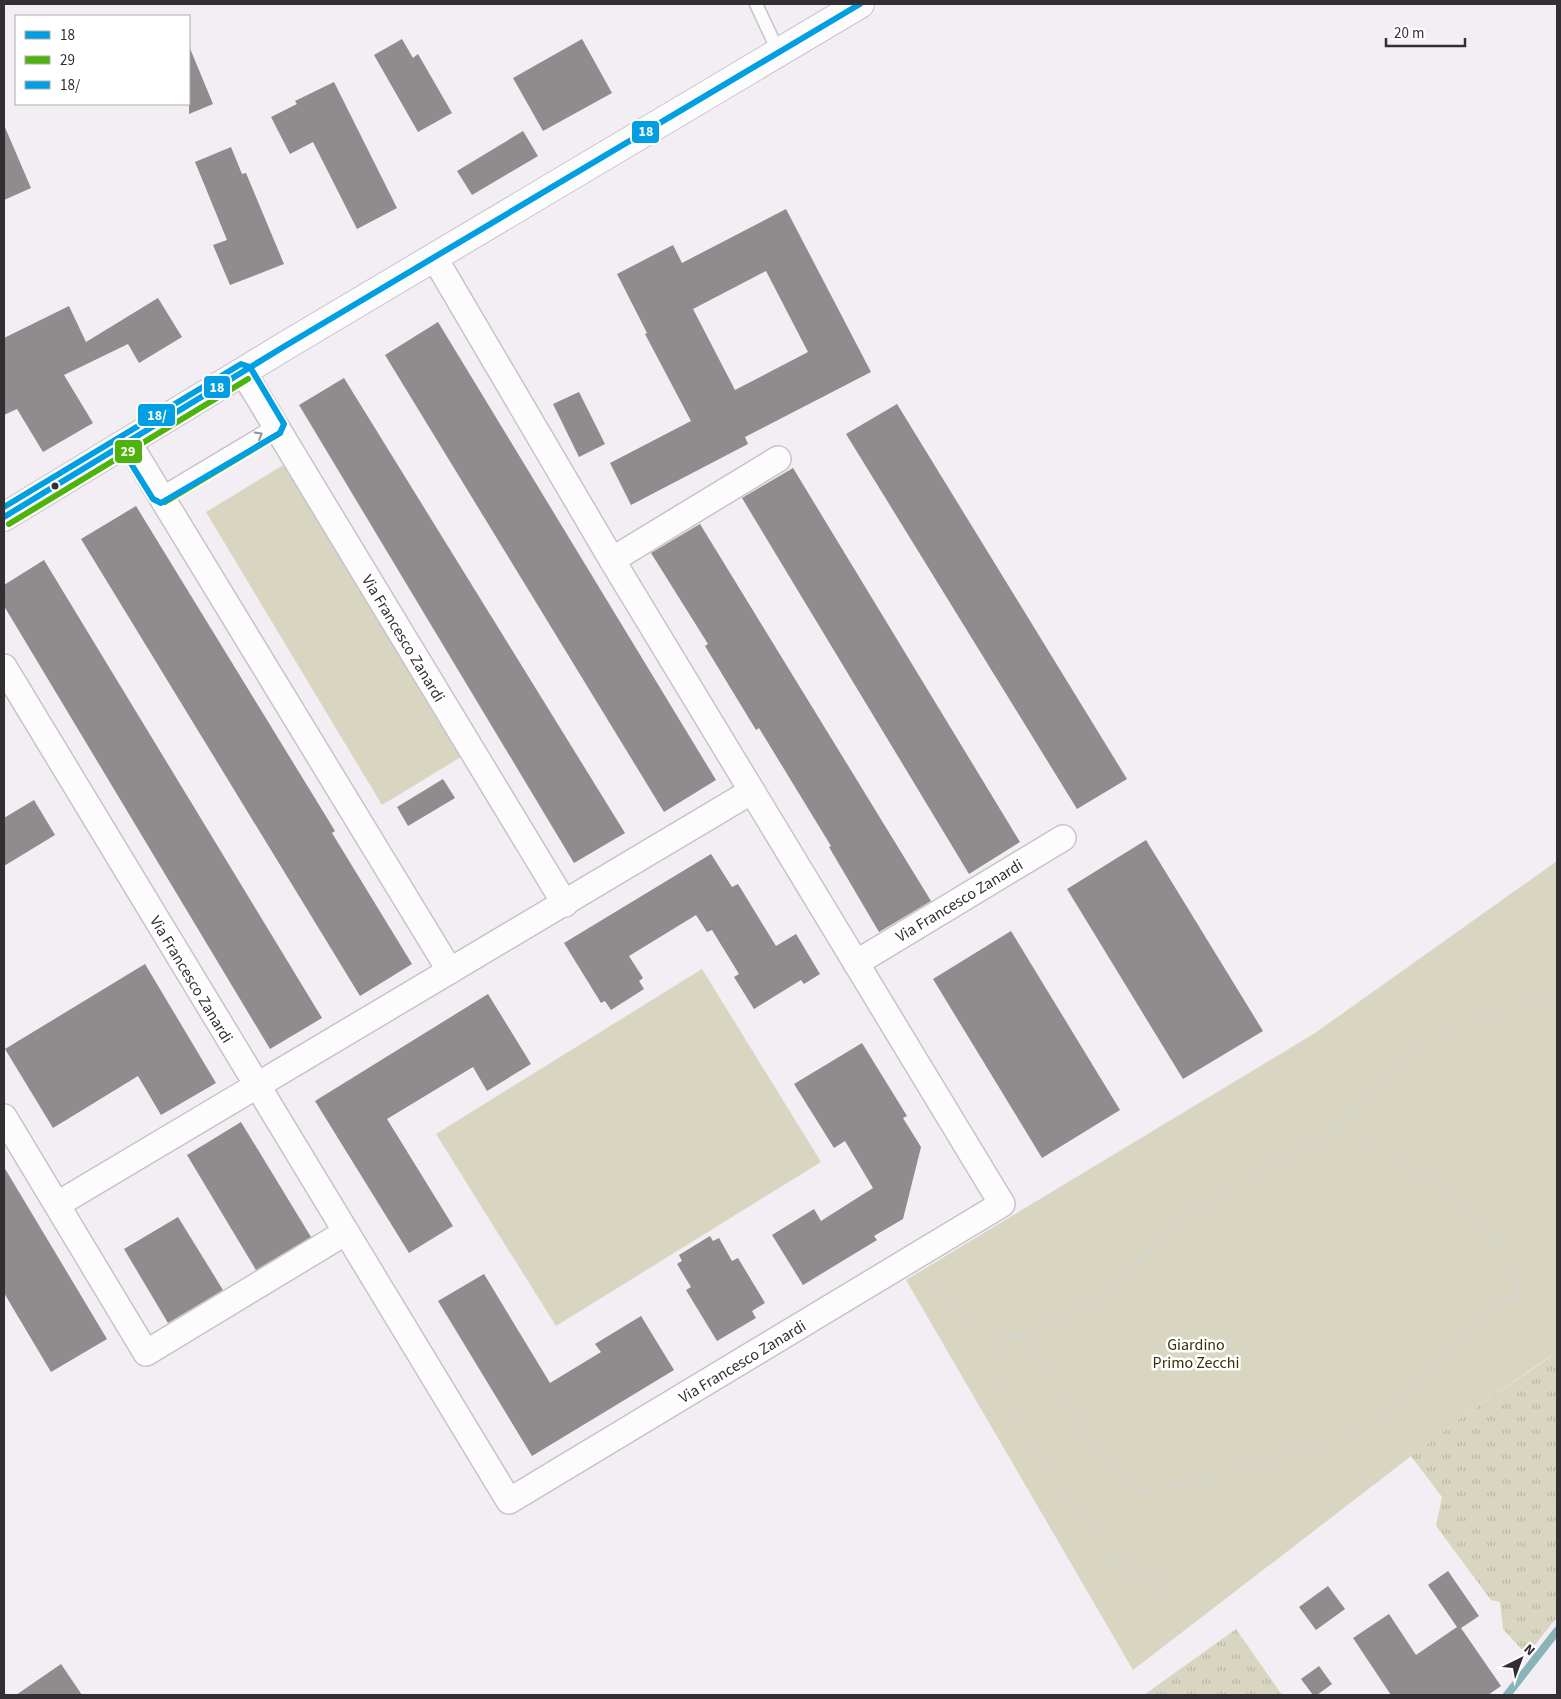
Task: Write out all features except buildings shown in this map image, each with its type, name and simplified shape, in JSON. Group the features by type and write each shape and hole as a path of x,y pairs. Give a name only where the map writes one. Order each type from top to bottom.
{"street":[{"path":"4,518 434,257 528,203 860,4"},
{"name":"Via Francesco Zanardi","path":"4,667 509,1501 1002,1204 612,560 434,257"},
{"name":"Via Francesco Zanardi","path":"243,372 565,904"},
{"path":"128,442 450,971"},
{"path":"612,560 778,459"},
{"path":"58,1204 752,792"},
{"name":"Via Francesco Zanardi","path":"856,963 1063,838"},
{"path":"4,1117 146,1353 346,1232"}],"lane":[{"path":"756,4 780,52"},
{"path":"160,494 275,426"}],"path":[{"path":"913,1257 937,1296 966,1318 981,1327 1005,1337 1020,1336 1098,1300 1189,1214 1334,1129 1355,1111 1377,1084 1427,1043 1459,1027 1557,994"},
{"path":"1334,1129 1396,1156 1438,1185 1483,1228 1499,1247 1511,1270 1520,1296"},
{"path":"1020,1336 1031,1347 1116,1476 1140,1490 1177,1485 1351,1435 1374,1425 1413,1393 1486,1311 1502,1301 1520,1296 1557,1298"},
{"path":"1005,1337 1001,1385 1007,1402 1137,1594 1146,1602 1156,1601 1166,1594 1168,1588 1164,1577 1135,1569 1114,1560"}],"green space":[{"path":"290,461 466,754 382,805 206,512"},
{"name":"Giardino Primo Zecchi","path":"1557,861 1557,1362 1552,1355 1462,1417 1133,1670 906,1280 1315,1033"},
{"path":"702,969 821,1162 556,1326 436,1134"},
{"path":"1553,1355 1557,1362 1557,1617 1527,1655 1503,1629 1500,1602 1491,1600 1436,1526 1442,1497 1411,1456 1462,1417"},
{"path":"1236,1629 1282,1695 1144,1695"}],"waterway":[{"path":"1507,1695 1557,1631"}],"transit line":[{"name":"18","path":"4,517 285,346 860,4"},
{"name":"18/","path":"4,507 241,364 250,367 284,424 280,433 161,503 153,499 125,454"},
{"name":"29","path":"9,524 248,379"},
{"name":"29","path":"165,502 280,433"}]}
